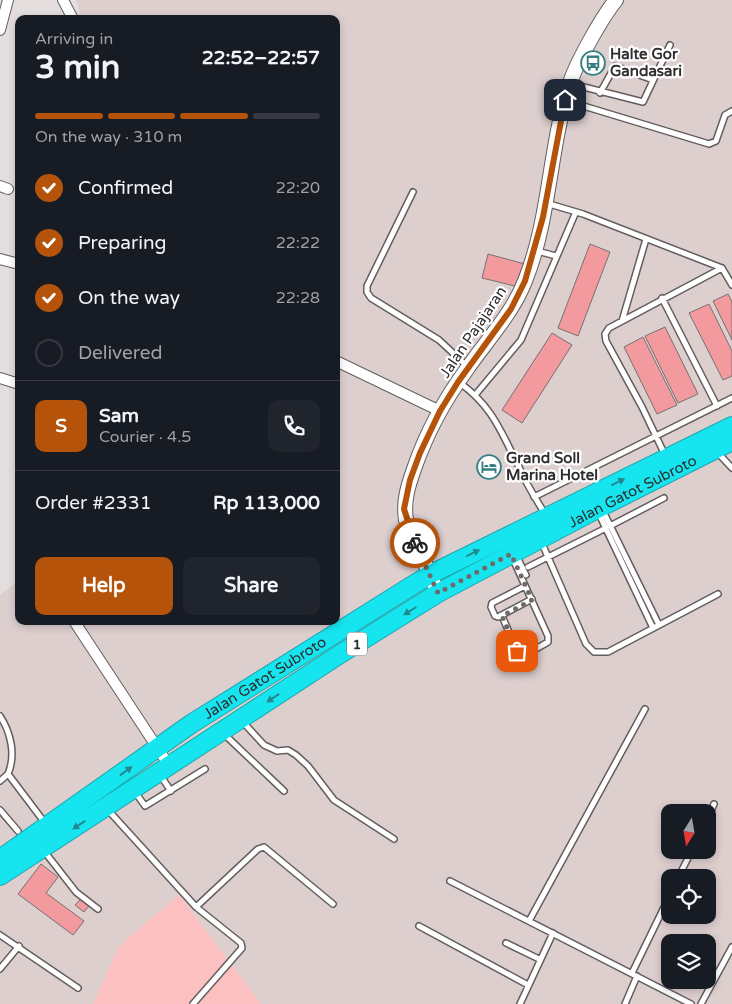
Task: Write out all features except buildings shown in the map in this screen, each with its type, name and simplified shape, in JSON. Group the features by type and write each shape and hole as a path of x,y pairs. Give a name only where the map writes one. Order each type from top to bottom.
{"highway":[{"name":"Jalan Gatot Subroto","path":"0,860 49,827 191,724 429,575 542,510 666,458 732,426"},
{"name":"Jalan Gatot Subroto","path":"0,876 438,593 598,508 732,441"}],"main road":[{"name":"Jalan Pajajaran","path":"438,593 408,529 404,509 420,453 440,411 468,367 511,309 525,281 546,203 565,100 570,84 595,34 616,0"}],"street":[{"path":"0,30 8,0"},
{"path":"63,0 71,15"},
{"path":"0,259 15,263"},
{"path":"340,364 440,411"},
{"path":"0,378 15,383"},
{"path":"77,625 159,747 164,770"}],"lane":[{"path":"570,84 600,93 643,102 670,45"},
{"path":"600,93 616,66 653,80"},
{"path":"565,100 698,142 712,144 719,136 725,116 732,111"},
{"path":"412,192 367,286 367,292 371,298 439,340 468,367"},
{"path":"546,203 575,214 583,214 722,268 732,285"},
{"path":"476,394 521,340 549,279 556,256 575,214"},
{"path":"622,321 646,239"},
{"path":"534,251 556,256"},
{"path":"666,458 657,437 606,341 605,334 609,328 662,298 722,268"},
{"path":"662,298 717,406"},
{"path":"458,382 476,394 502,430 542,510"},
{"path":"534,497 732,398"},
{"path":"715,450 732,468"},
{"path":"528,567 664,498"},
{"path":"598,508 656,626"},
{"path":"540,538 586,644 594,652 608,652 718,594"},
{"path":"513,553 526,575"},
{"path":"502,616 517,651 521,654 527,654 548,642 548,636 513,553"},
{"path":"526,586 492,603 490,607 495,616 502,616 532,600"},
{"path":"529,921 645,709"},
{"path":"0,716 11,740 11,761 8,774 0,780"},
{"path":"241,720 264,745 278,751 288,750 296,755 308,766 334,800 394,839"},
{"path":"222,732 284,791"},
{"path":"134,790 145,806 205,769"},
{"path":"164,770 171,790"},
{"path":"8,774 49,827"},
{"path":"106,808 196,907 241,943 242,948 193,1004"},
{"path":"0,810 18,831"},
{"path":"196,907 258,849 264,847 333,904"},
{"path":"42,849 76,892 98,909"},
{"path":"450,881 691,1004"},
{"path":"625,1004 635,975 661,916"},
{"path":"419,926 528,985"},
{"path":"520,1004 539,959 553,933"},
{"path":"0,935 19,946 78,988"},
{"path":"506,943 539,959"},
{"path":"0,969 19,946"},
{"path":"702,1004 732,947"}],"shaded area":[{"path":"76,0 732,0 732,1004 261,1004 179,895 119,946 93,1004 0,1004 0,595 15,583 15,625 340,625 340,15 81,15"},
{"path":"179,895 261,1004 93,1004 119,946"}],"way so far":[{"path":"415,543 438,593 511,554 532,600 502,616 517,651"}],"place":[{"name":"Halte Gor Gandasari","path":"593,63"},
{"name":"Grand Soll Marina Hotel","path":"489,467"}],"route":[{"path":"415,543 408,529 404,509 410,480 420,453 440,411 458,382 511,309 525,281 543,217 565,100"}]}
